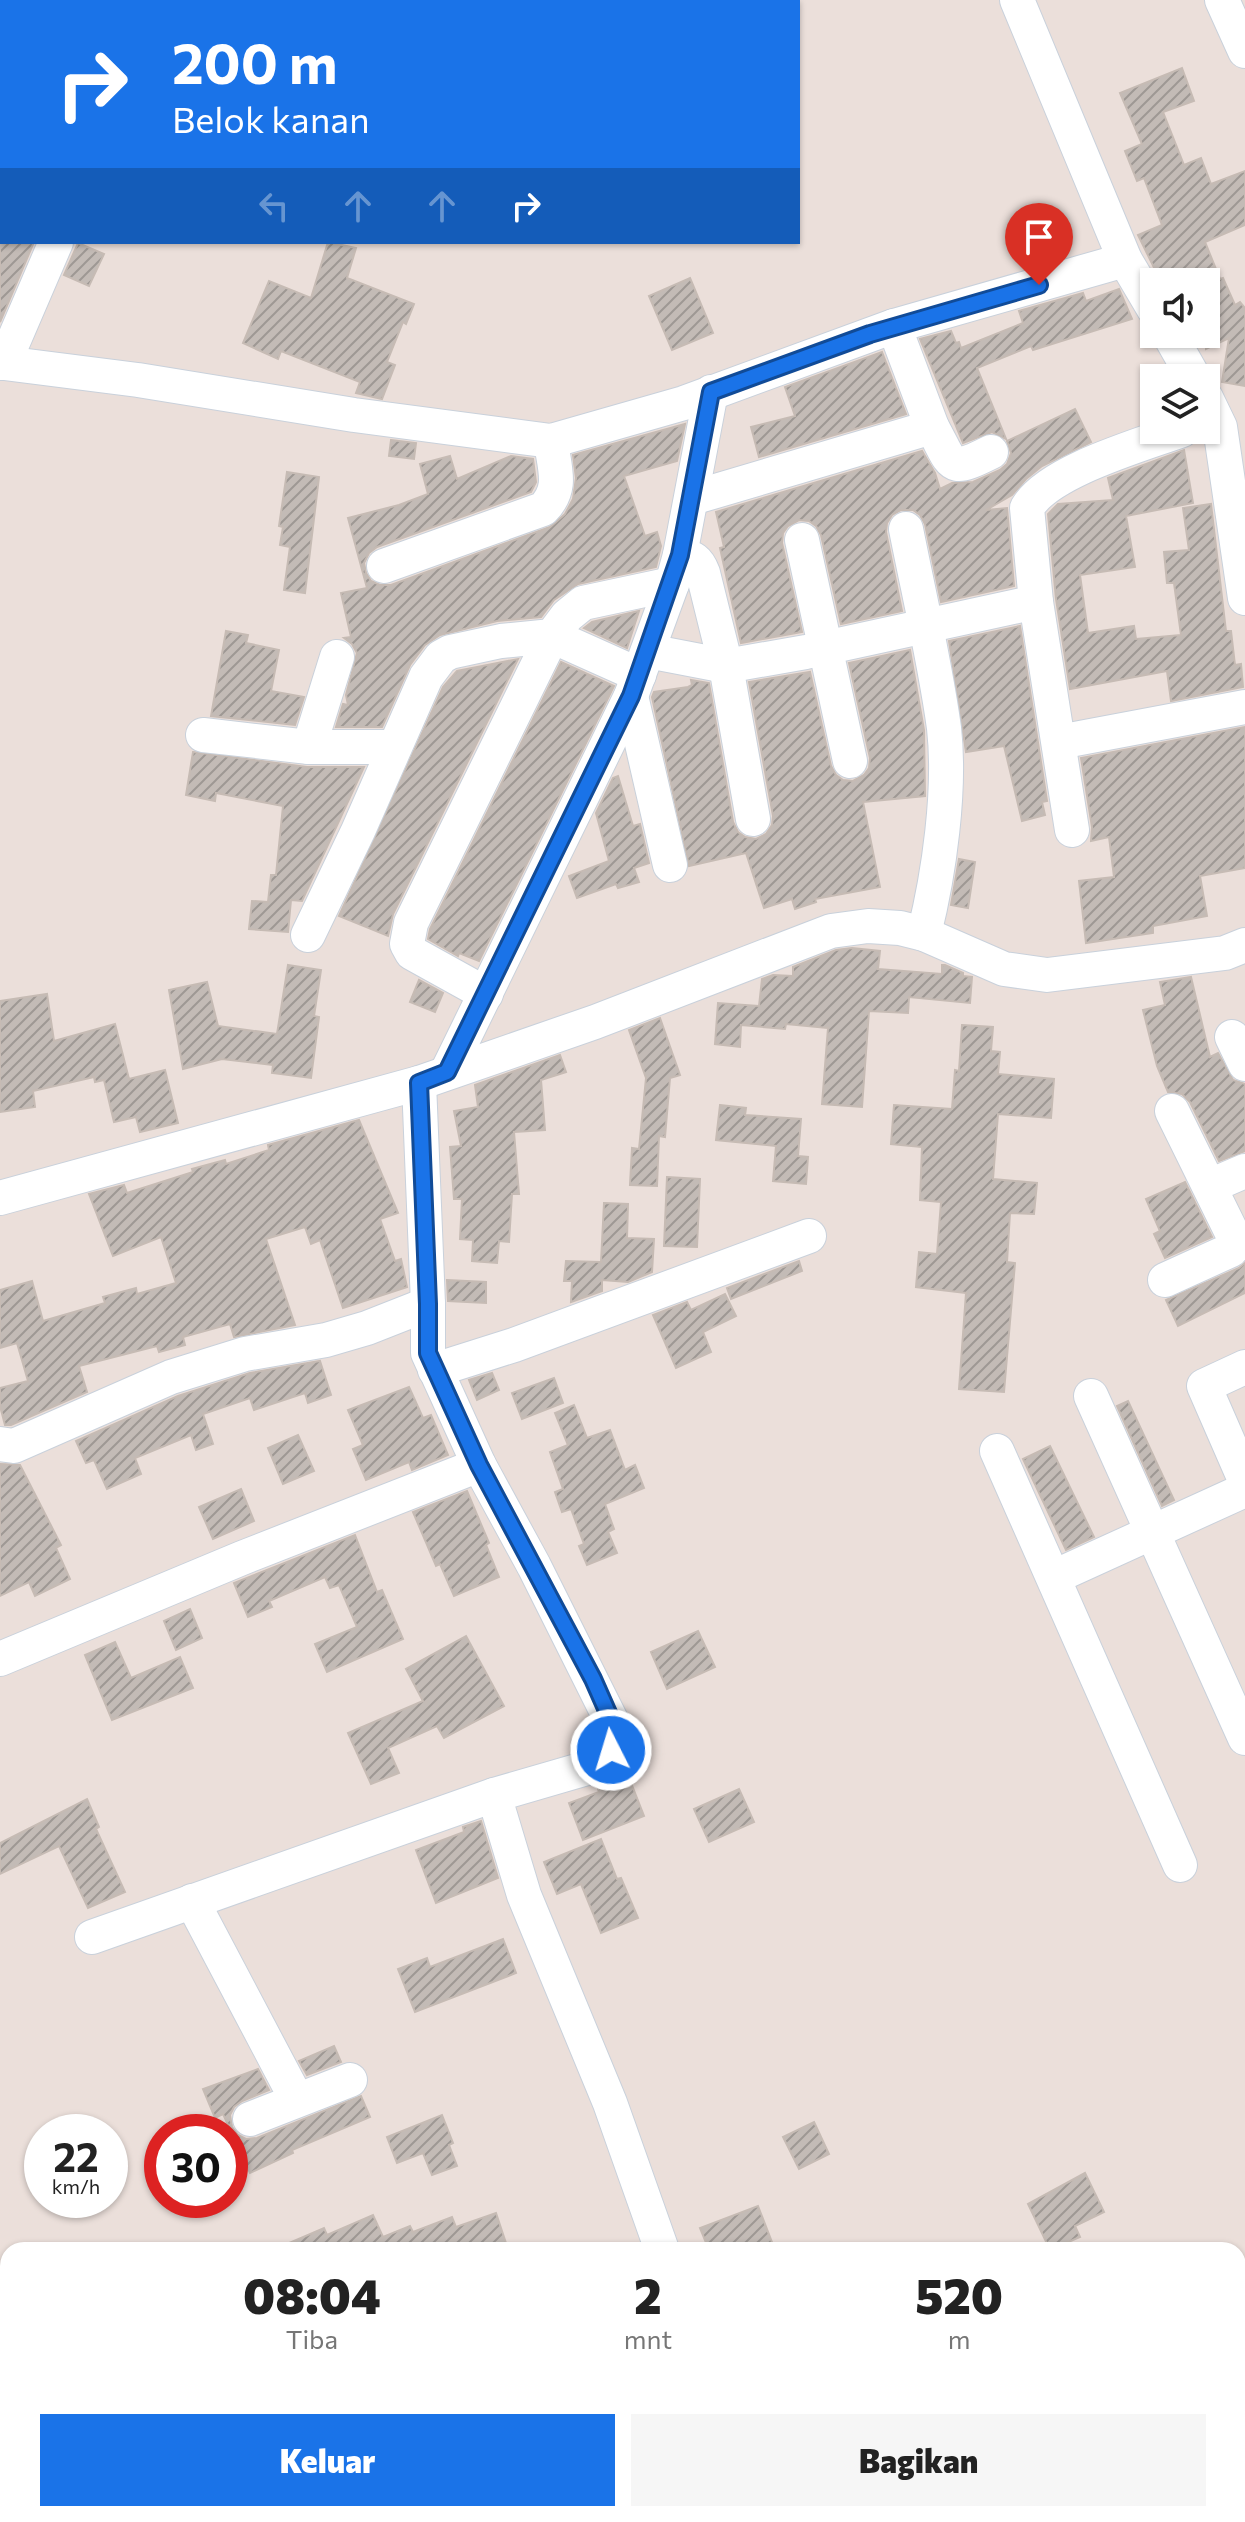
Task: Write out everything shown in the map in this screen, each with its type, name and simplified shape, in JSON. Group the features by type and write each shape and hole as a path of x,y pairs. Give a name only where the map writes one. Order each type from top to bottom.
{"street":[{"path":"1017,0 1125,260 1140,285"},
{"path":"1222,0 1245,51"},
{"path":"55,244 2,363 551,441 684,403 894,326 1125,260"},
{"path":"894,326 932,427 951,461 963,466 991,452"},
{"path":"92,1937 494,1795 594,1766 611,1750 612,1722 578,1651 479,1465 428,1353 433,1077 486,994 639,674 676,570 711,392"},
{"path":"1220,426 1245,598"},
{"path":"692,498 932,427"},
{"path":"384,566 543,509 553,500 557,488 551,441"},
{"path":"1072,830 1036,602 1027,508 1034,496 1051,483 1144,444"},
{"path":"906,529 944,729 946,793 924,934"},
{"path":"802,540 850,761"},
{"path":"486,994 412,953 407,936 449,841 552,636 567,616 583,603 676,570 692,557 699,563 726,666 753,819"},
{"path":"308,935 426,677 441,657 467,647 552,636 639,674 726,666 1036,602"},
{"path":"309,747 337,657"},
{"path":"639,674 670,865"},
{"path":"1059,742 1245,707"},
{"path":"203,735 309,747 393,747"},
{"path":"0,1198 433,1077 595,1022 831,931 868,926 900,928 924,934 1004,969 1047,975 1225,953 1245,945"},
{"path":"1165,1280 1231,1250 1236,1241 1172,1111"},
{"path":"1210,1186 1245,1171"},
{"path":"435,1370 514,1345 809,1236"},
{"path":"0,1444 14,1446 171,1377 245,1354 326,1340 428,1304"},
{"path":"1245,1367 1204,1386 1245,1480"},
{"path":"1091,1396 1245,1738"},
{"path":"997,1451 1180,1865"},
{"path":"0,1659 228,1563 479,1465"},
{"path":"1054,1577 1245,1490"},
{"path":"494,1795 524,1895 610,2103 659,2242"},
{"path":"192,1901 297,2100"},
{"path":"250,2119 350,2080"}],"building":[{"path":"1182,68 1194,101 1163,112 1184,165 1201,158 1211,184 1245,171 1245,225 1205,242 1216,268 1154,268 1138,235 1162,225 1144,178 1137,181 1125,151 1142,144 1120,93"},
{"path":"0,244 33,244 0,322"},
{"path":"78,244 104,254 89,286 64,275"},
{"path":"327,244 337,244 356,248 347,278 414,304 387,362 395,365 382,399 356,393 360,382 281,351 278,359 243,343 269,281 311,298"},
{"path":"690,278 713,333 672,350 649,296"},
{"path":"1223,278 1235,305 1240,302 1245,308 1245,386 1222,382 1229,338 1220,342 1220,279"},
{"path":"1119,289 1132,319 1033,350 1031,346 977,368 1006,439 992,432 963,443 920,339 951,331 961,348 1023,323 1019,311 1083,293 1086,301"},
{"path":"882,352 906,414 759,457 751,427 795,416 785,387"},
{"path":"1075,409 1091,442 1042,466 1012,495 986,510 1007,508 1014,586 941,602 925,524 913,510 901,510 892,515 886,532 902,611 841,624 821,535 809,521 799,520 788,526 782,543 802,632 741,643 720,548 724,547 716,512 922,451 940,489 952,483 973,482 1007,464 1011,453 1007,441"},
{"path":"685,424 677,461 624,476 645,536 657,532 661,546 656,567 578,584 554,600 541,617 497,621 440,635 425,645 410,665 382,727 336,727 343,704 348,705 346,695 357,653 344,638 351,637 341,593 367,588 348,518 428,494 420,464 450,456 457,479 511,456 533,459 536,482 531,492 377,547 369,553 364,563 371,581 391,585 550,527 565,514 573,499 576,478 573,455"},
{"path":"391,440 416,443 414,459 389,456"},
{"path":"1184,450 1193,503 1126,516 1135,567 1080,575 1088,633 1134,626 1136,639 1181,635 1174,583 1167,583 1164,552 1189,550 1183,508 1211,504 1226,631 1231,631 1235,665 1241,664 1243,687 1171,701 1167,671 1070,689 1056,599 1048,514 1058,504 1113,500 1108,478"},
{"path":"287,472 319,477 305,593 284,590 290,547 280,545 283,527 279,526"},
{"path":"639,611 627,648 584,628 592,622"},
{"path":"1020,626 1047,801 1042,802 1045,815 1022,821 1004,746 966,752 949,641"},
{"path":"226,631 248,635 246,643 279,650 271,691 304,697 295,725 211,716"},
{"path":"910,650 924,730 925,796 863,802 880,887 815,899 816,902 795,909 792,899 764,908 746,853 689,866 652,697 654,692 688,687 692,685 691,680 709,683 733,822 738,832 756,839 766,834 773,816 749,682 810,672 831,766 843,780 853,781 864,775 870,758 849,663"},
{"path":"518,659 393,914 388,936 339,916 443,687 457,671"},
{"path":"561,662 614,686 479,961 459,953 458,956 428,939 430,929"},
{"path":"1245,727 1245,868 1200,876 1207,916 1153,926 1153,933 1086,943 1079,881 1114,877 1109,837 1091,841 1092,827 1081,758"},
{"path":"193,752 307,767 364,767 302,901 291,900 288,932 249,929 252,901 268,902 271,875 276,875 283,806 216,793 215,801 186,795"},
{"path":"618,776 633,826 640,824 649,863 634,868 639,882 618,888 616,884 577,898 569,876 609,861 596,813 613,778"},
{"path":"959,859 975,862 968,908 951,905"},
{"path":"836,950 880,951 878,969 942,974 942,965 945,965 963,973 963,976 972,977 970,1003 909,997 908,1013 869,1011 862,1107 822,1104 828,1028 786,1024 785,1029 741,1025 740,1047 715,1044 718,1003 759,1006 762,979 773,975 793,976 793,967"},
{"path":"288,965 321,970 314,1016 319,1017 311,1078 272,1073 273,1065 222,1059 183,1069 169,990 207,982 218,1026 277,1034"},
{"path":"1191,977 1210,1057 1218,1053 1233,1080 1245,1084 1245,1151 1219,1161 1190,1102 1182,1094 1168,1092 1157,1066 1143,1010 1165,1005 1160,982"},
{"path":"419,980 443,993 435,1012 410,1002"},
{"path":"47,994 54,1041 115,1024 129,1079 165,1070 178,1123 140,1132 136,1117 114,1122 104,1080 95,1082 94,1077 33,1091 35,1107 0,1112 0,1001"},
{"path":"660,1018 680,1075 670,1078 665,1137 659,1136 657,1186 630,1185 632,1148 639,1149 646,1078 629,1030"},
{"path":"962,1025 993,1027 991,1051 1000,1052 998,1074 1054,1079 1051,1118 998,1114 993,1179 1037,1183 1034,1214 1010,1213 1007,1262 1015,1263 1004,1392 959,1389 966,1293 916,1287 919,1252 937,1254 941,1202 920,1200 922,1147 891,1144 894,1105 952,1109 955,1070 959,1071"},
{"path":"560,1055 566,1072 541,1080 545,1130 514,1132 519,1194 512,1194 509,1242 499,1241 497,1263 472,1261 473,1240 460,1239 462,1199 454,1199 450,1147 461,1146 454,1111 478,1107 475,1085"},
{"path":"720,1105 746,1108 745,1115 801,1119 798,1156 808,1157 806,1184 773,1181 776,1146 716,1140"},
{"path":"359,1120 398,1213 380,1219 395,1261 401,1259 407,1287 343,1308 320,1240 311,1244 305,1227 266,1239 295,1325 234,1337 230,1324 183,1337 185,1345 159,1352 157,1346 79,1366 87,1392 5,1425 0,1406 0,1388 28,1381 17,1343 0,1348 0,1290 32,1281 43,1321 105,1303 103,1297 136,1288 137,1294 176,1283 161,1237 113,1256 89,1194 124,1185 127,1193 193,1172 192,1169 225,1160 226,1164 269,1150 268,1145"},
{"path":"667,1177 700,1179 697,1247 664,1246"},
{"path":"1185,1182 1212,1237 1165,1258 1154,1234 1160,1231 1146,1199"},
{"path":"604,1203 628,1204 627,1238 654,1239 652,1272 628,1282 602,1280 602,1291 571,1302 572,1281 564,1281 566,1261 601,1262"},
{"path":"799,1261 802,1271 731,1299 727,1288"},
{"path":"1245,1263 1245,1293 1178,1326 1166,1300"},
{"path":"447,1280 486,1282 486,1303 448,1301"},
{"path":"725,1294 736,1316 703,1332 711,1352 676,1368 653,1315 687,1302 691,1310"},
{"path":"320,1361 331,1395 308,1403 305,1393 254,1410 250,1398 203,1414 213,1444 196,1450 191,1435 135,1458 141,1474 107,1489 94,1460 86,1463 76,1441 178,1396 250,1373"},
{"path":"492,1373 499,1390 477,1400 469,1380"},
{"path":"554,1378 563,1403 522,1419 512,1393"},
{"path":"409,1387 423,1418 431,1415 448,1455 412,1470 409,1462 366,1480 353,1449 363,1445 348,1410"},
{"path":"1128,1401 1174,1500 1162,1506 1117,1406"},
{"path":"574,1405 587,1438 610,1430 625,1470 635,1465 644,1488 605,1504 614,1529 608,1532 617,1553 587,1565 579,1546 584,1544 571,1509 562,1512 555,1492 563,1489 550,1452 568,1445 555,1413"},
{"path":"298,1435 314,1471 283,1484 268,1448"},
{"path":"1050,1446 1094,1537 1066,1550 1023,1459"},
{"path":"0,1464 20,1465 61,1545 56,1548 70,1579 35,1596 29,1582 0,1596"},
{"path":"241,1489 254,1521 213,1539 199,1507"},
{"path":"467,1491 489,1543 486,1545 499,1577 454,1596 440,1564 436,1566 413,1512"},
{"path":"355,1535 377,1592 382,1590 403,1639 327,1672 315,1644 357,1627 339,1585 330,1588 325,1577 269,1601 272,1607 248,1617 234,1583"},
{"path":"190,1609 202,1638 176,1650 164,1621"},
{"path":"698,1631 715,1667 667,1689 651,1652"},
{"path":"466,1636 504,1706 444,1738 437,1726 388,1748 399,1773 371,1784 348,1733 423,1701 406,1669"},
{"path":"115,1642 131,1678 180,1657 193,1688 112,1720 85,1655"},
{"path":"624,1765 644,1816 583,1840 569,1803 599,1792 597,1786 608,1781"},
{"path":"739,1789 754,1822 709,1842 694,1809"},
{"path":"87,1799 99,1827 96,1829 125,1892 88,1908 59,1846 0,1874 0,1843"},
{"path":"481,1821 498,1878 436,1903 416,1850 464,1832 463,1827"},
{"path":"601,1839 617,1879 621,1878 638,1918 601,1933 581,1884 557,1894 544,1862"},
{"path":"503,1939 516,1973 415,2012 398,1969 427,1958 430,1967"},
{"path":"334,2046 341,2062 307,2075 299,2061"},
{"path":"258,2069 269,2090 242,2101 230,2114 213,2114 203,2089"},
{"path":"361,2096 370,2117 292,2150 293,2153 250,2173 248,2139 257,2138"},
{"path":"442,2115 453,2143 449,2145 457,2166 432,2175 423,2153 397,2163 387,2137"},
{"path":"814,2122 829,2154 799,2169 783,2137"},
{"path":"1085,2173 1104,2212 1075,2226 1080,2237 1068,2242 1046,2242 1028,2204"},
{"path":"758,2206 772,2242 706,2242 700,2228"},
{"path":"496,2213 506,2242 292,2242 324,2228 327,2235 373,2215 383,2237 410,2226 413,2232 452,2217 456,2227"}],"route":[{"path":"611,1750 612,1722 593,1679 479,1465 428,1353 419,1083 447,1072 631,696 680,555 711,392 894,326 1039,285"}]}
